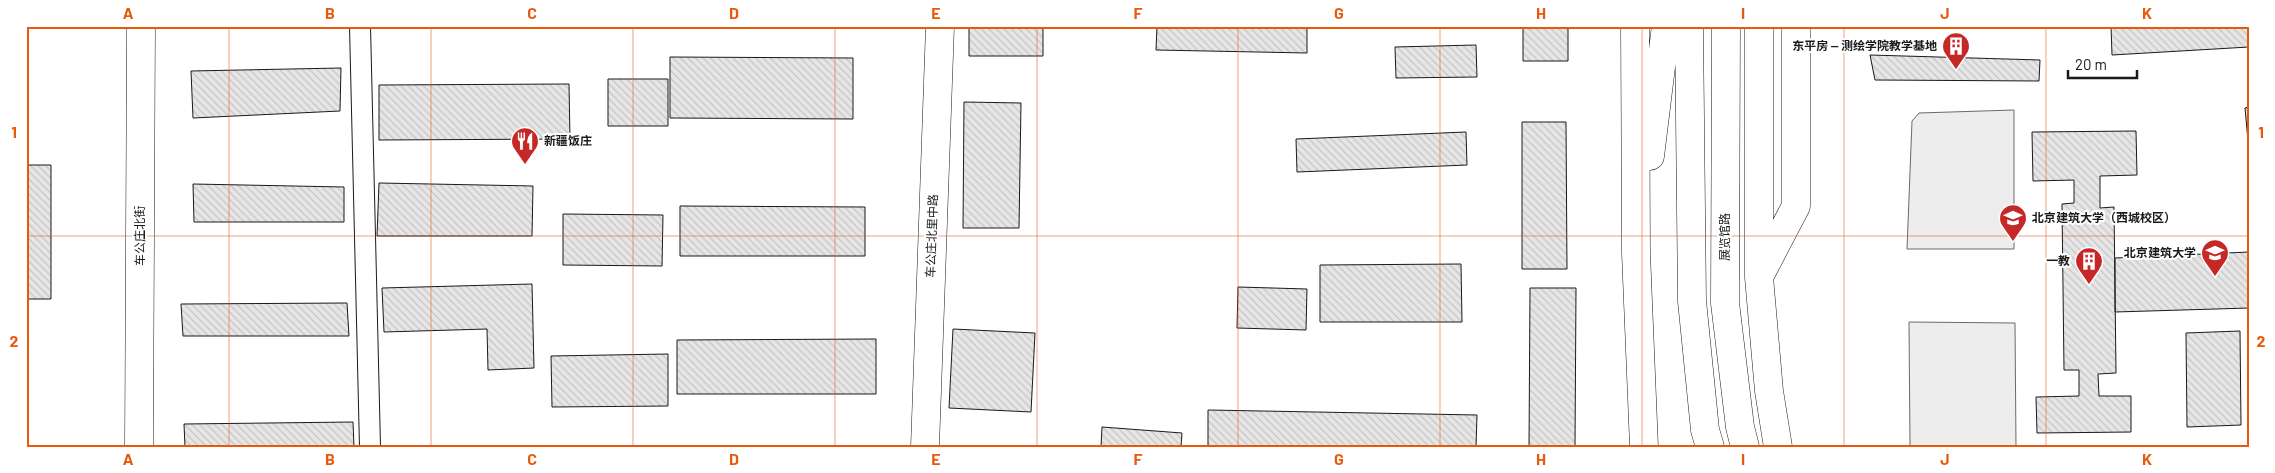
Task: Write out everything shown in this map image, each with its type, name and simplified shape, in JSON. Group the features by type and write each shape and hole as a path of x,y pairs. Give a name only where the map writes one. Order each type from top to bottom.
{"street":[{"name":"车公庄北街","path":"139,447 141,26"},
{"path":"360,26 370,447"},
{"name":"车公庄北里中路","path":"925,447 940,26"},
{"path":"1635,26 1636,253 1644,447"},
{"path":"1636,253 1666,26"},
{"path":"1689,26 1692,301 1705,430 1710,447"},
{"name":"展览馆路","path":"1726,26 1725,303 1740,427 1745,447"},
{"path":"1759,26 1759,277 1769,392 1778,447"},
{"path":"1759,277 1796,206 1796,26"}],"shaded area":[{"path":"2014,110 2014,249 1907,249 1912,121 1919,113"},
{"path":"1909,322 2015,323 2016,447 1910,447"}],"building":[{"path":"969,26 1043,26 1043,56 969,56"},
{"path":"1157,26 1307,26 1307,53 1156,50"},
{"path":"1523,26 1568,26 1568,61 1523,61"},
{"path":"2111,26 2249,26 2249,47 2112,55"},
{"path":"1476,45 1477,77 1396,78 1395,47"},
{"name":"东平房 -- 测绘学院教学基地","path":"1870,55 2040,60 2039,81 1875,80"},
{"path":"670,57 853,58 853,119 670,118"},
{"path":"341,68 340,111 193,118 191,71"},
{"path":"608,79 668,79 668,126 608,126"},
{"path":"569,84 570,139 379,140 379,85"},
{"path":"964,102 1021,103 1019,228 963,228"},
{"path":"2249,107 2249,152 2245,108"},
{"path":"1522,122 1566,122 1567,269 1522,269"},
{"name":"一教","path":"2136,131 2137,175 2100,176 2100,208 2114,207 2116,373 2098,374 2099,396 2131,396 2131,432 2037,433 2036,397 2079,396 2079,370 2064,370 2062,204 2074,203 2074,180 2033,181 2032,132"},
{"path":"1466,132 1467,165 1297,172 1296,139"},
{"path":"26,165 51,165 51,299 26,299"},
{"path":"379,183 533,186 532,236 377,236"},
{"path":"193,184 344,187 344,222 194,222"},
{"path":"680,206 865,207 865,256 680,256"},
{"path":"563,214 663,215 662,266 563,265"},
{"path":"2249,252 2249,308 2115,312 2115,258"},
{"path":"1461,264 1462,322 1320,322 1320,265"},
{"path":"532,284 534,368 488,370 487,329 384,332 382,288"},
{"path":"1238,287 1307,289 1306,330 1237,328"},
{"path":"1530,288 1576,288 1575,447 1529,447"},
{"path":"347,303 349,336 183,336 181,304"},
{"path":"953,329 1035,333 1031,412 949,408"},
{"path":"2240,331 2241,425 2187,427 2186,333"},
{"path":"876,339 876,394 677,394 677,340"},
{"path":"668,354 668,406 552,407 551,356"},
{"path":"1208,410 1477,415 1476,447 1208,447"},
{"path":"353,422 354,447 185,447 184,424"},
{"path":"1102,427 1182,433 1181,447 1101,447"}],"place":[{"name":"东平房 -- 测绘学院教学基地","path":"1956,70"},
{"name":"新疆饭庄","path":"525,165"},
{"name":"北京建筑大学（西城校区）","path":"2013,242"},
{"name":"北京建筑大学","path":"2215,277"},
{"name":"一教","path":"2089,285"}]}
